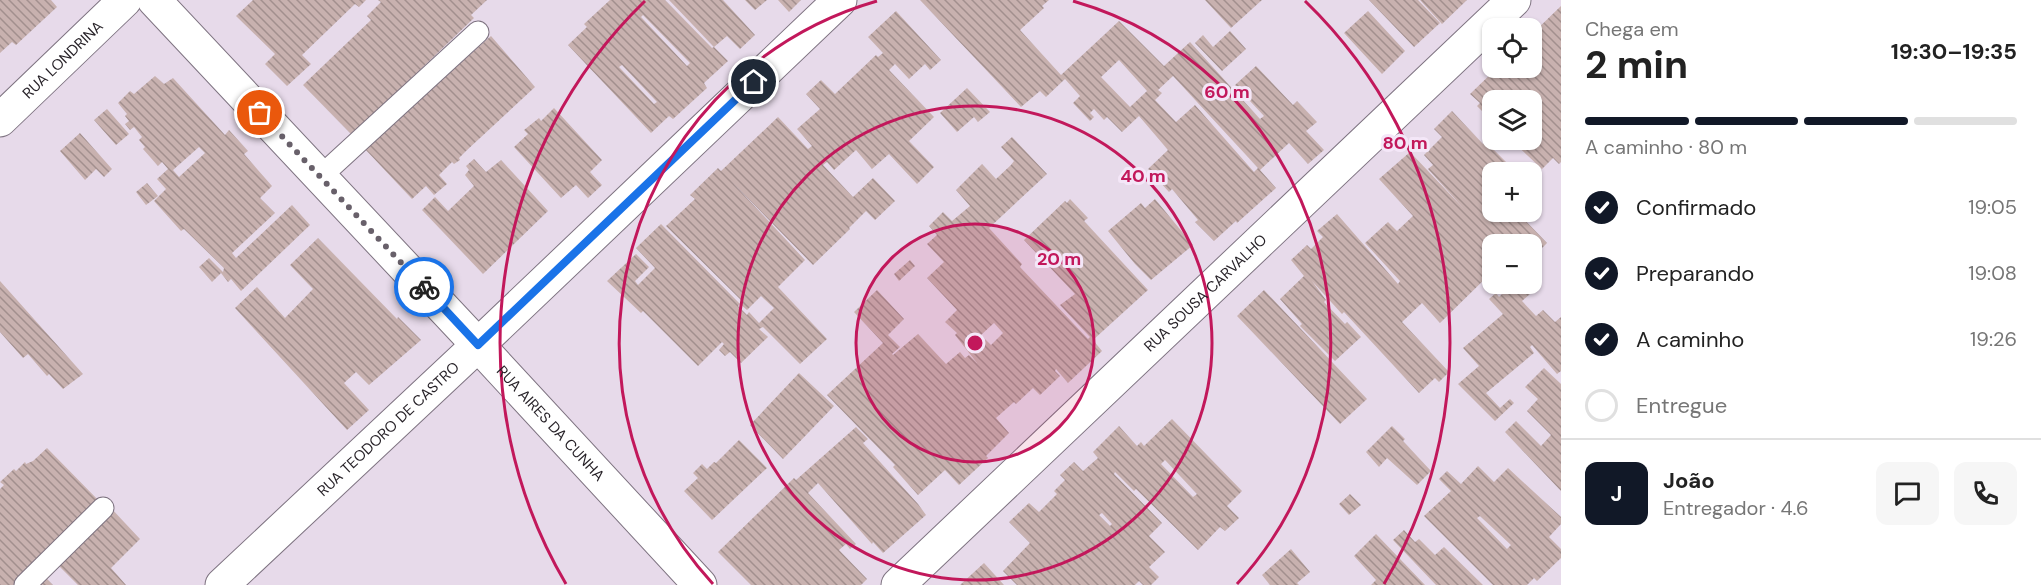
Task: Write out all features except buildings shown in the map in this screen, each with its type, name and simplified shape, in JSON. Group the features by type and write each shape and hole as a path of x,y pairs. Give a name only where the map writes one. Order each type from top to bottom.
{"street":[{"name":"RUA LONDRINA","path":"0,120 126,0"},
{"name":"RUA AIRES DA CUNHA","path":"154,0 700,585"},
{"name":"RUA TEODORO DE CASTRO","path":"222,585 840,0"},
{"name":"RUA SOUSA CARVALHO","path":"898,585 1514,0"}],"lane":[{"path":"320,177 478,32"},
{"path":"25,585 103,508"}],"way so far":[{"path":"260,113 424,287"}],"route":[{"path":"424,287 478,345 754,82"}]}
